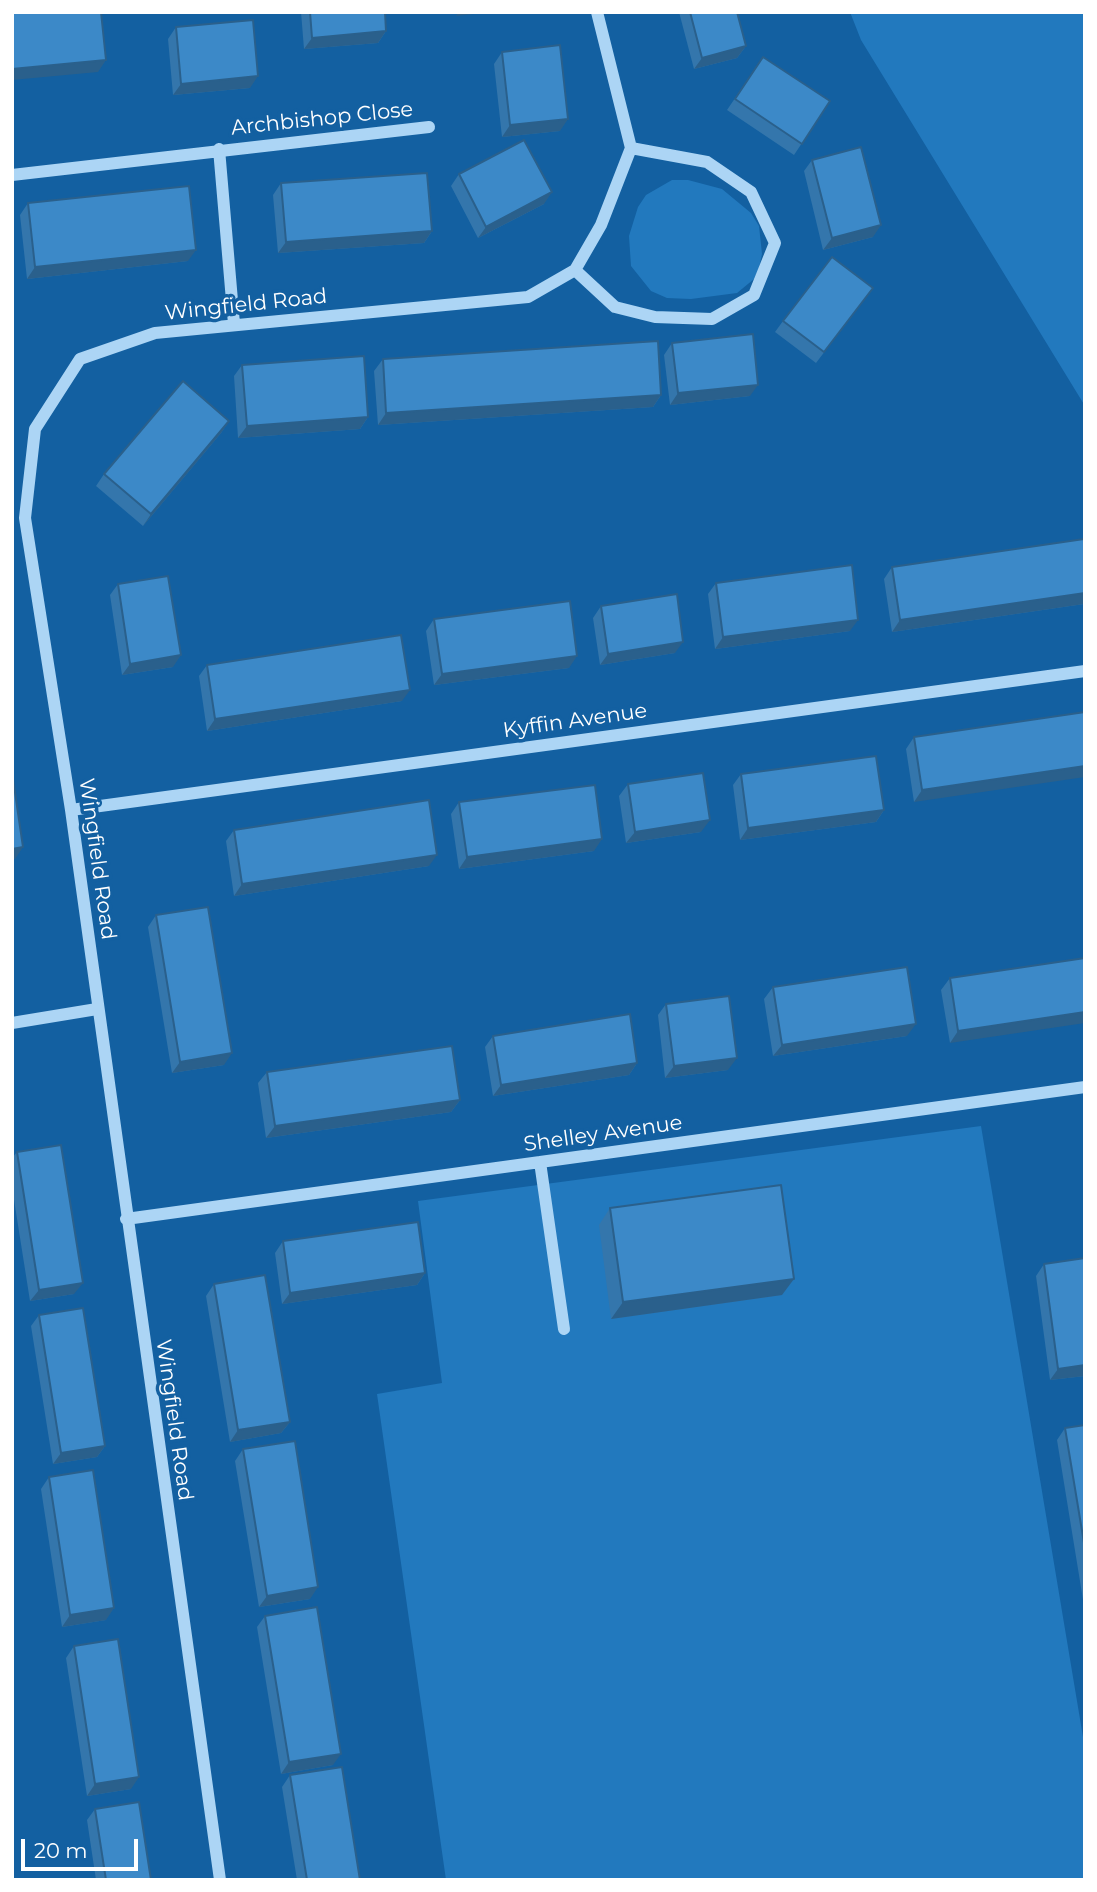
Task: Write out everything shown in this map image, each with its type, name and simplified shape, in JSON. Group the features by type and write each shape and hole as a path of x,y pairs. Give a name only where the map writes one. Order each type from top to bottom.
{"street":[{"path":"597,12 631,148 601,225 575,270 615,307 655,317 712,319 754,295 775,243 751,192 707,162 631,148"},
{"name":"Archbishop Close","path":"12,175 219,149 429,127"},
{"name":"Archbishop Close","path":"219,149 234,324"},
{"name":"Wingfield Road","path":"220,1880 71,810 25,517 35,429 80,359 155,333 528,297 575,270"},
{"name":"Kyffin Avenue","path":"71,810 1085,671"},
{"path":"12,1023 97,1009"},
{"name":"Shelley Avenue","path":"126,1219 1085,1087"},
{"path":"540,1162 564,1329"}],"shaded area":[{"path":"850,12 1085,12 1085,406 861,40"},
{"path":"672,180 688,180 722,189 751,213 759,226 762,254 759,268 754,279 737,293 691,299 667,298 651,291 631,266 629,236 638,207 646,195"},
{"path":"981,1126 1085,1749 1085,1880 446,1880 377,1394 442,1383 418,1201"}],"building":[{"path":"12,12 101,12 106,60 12,69"},
{"path":"310,12 385,12 386,31 312,38"},
{"path":"690,12 737,12 746,46 702,58"},
{"path":"253,20 258,76 181,84 176,27"},
{"path":"560,45 568,119 510,125 502,52"},
{"path":"763,57 830,101 802,144 735,99"},
{"path":"524,140 552,192 486,227 459,174"},
{"path":"861,147 881,225 832,238 812,160"},
{"path":"427,173 432,231 286,242 281,183"},
{"path":"189,186 196,250 35,267 28,203"},
{"path":"832,257 873,288 824,352 783,321"},
{"path":"753,334 758,385 678,393 672,343"},
{"path":"658,341 661,395 386,413 383,359"},
{"path":"364,356 368,417 247,426 242,365"},
{"path":"183,381 229,421 151,514 104,474"},
{"path":"1084,539 1085,593 900,620 892,567"},
{"path":"852,565 858,620 723,637 716,583"},
{"path":"168,576 181,655 130,664 118,584"},
{"path":"677,594 683,642 608,654 601,606"},
{"path":"570,601 577,656 442,674 434,619"},
{"path":"401,635 410,690 215,719 207,665"},
{"path":"1085,712 1085,766 922,790 914,737"},
{"path":"876,756 884,810 748,828 741,774"},
{"path":"12,772 23,847 12,849"},
{"path":"703,773 710,820 635,832 628,784"},
{"path":"595,785 602,839 467,857 459,802"},
{"path":"429,800 437,855 242,884 234,830"},
{"path":"208,907 232,1053 180,1062 156,915"},
{"path":"1085,958 1085,1012 958,1031 950,978"},
{"path":"907,967 916,1024 782,1045 773,987"},
{"path":"729,996 737,1058 674,1066 666,1004"},
{"path":"630,1014 637,1063 501,1085 493,1036"},
{"path":"452,1046 460,1100 275,1126 267,1072"},
{"path":"61,1145 83,1283 39,1290 17,1152"},
{"path":"781,1185 794,1279 623,1302 610,1208"},
{"path":"418,1222 425,1273 290,1293 283,1241"},
{"path":"1085,1258 1085,1365 1058,1369 1044,1264"},
{"path":"265,1275 290,1422 238,1430 214,1284"},
{"path":"83,1308 105,1446 61,1453 39,1315"},
{"path":"1085,1425 1085,1549 1065,1428"},
{"path":"295,1441 318,1587 267,1596 243,1449"},
{"path":"93,1470 114,1608 70,1615 49,1477"},
{"path":"317,1607 341,1754 289,1762 265,1616"},
{"path":"118,1639 139,1777 95,1784 74,1646"},
{"path":"342,1767 360,1880 307,1880 290,1775"},
{"path":"139,1802 151,1880 106,1880 95,1809"}]}
